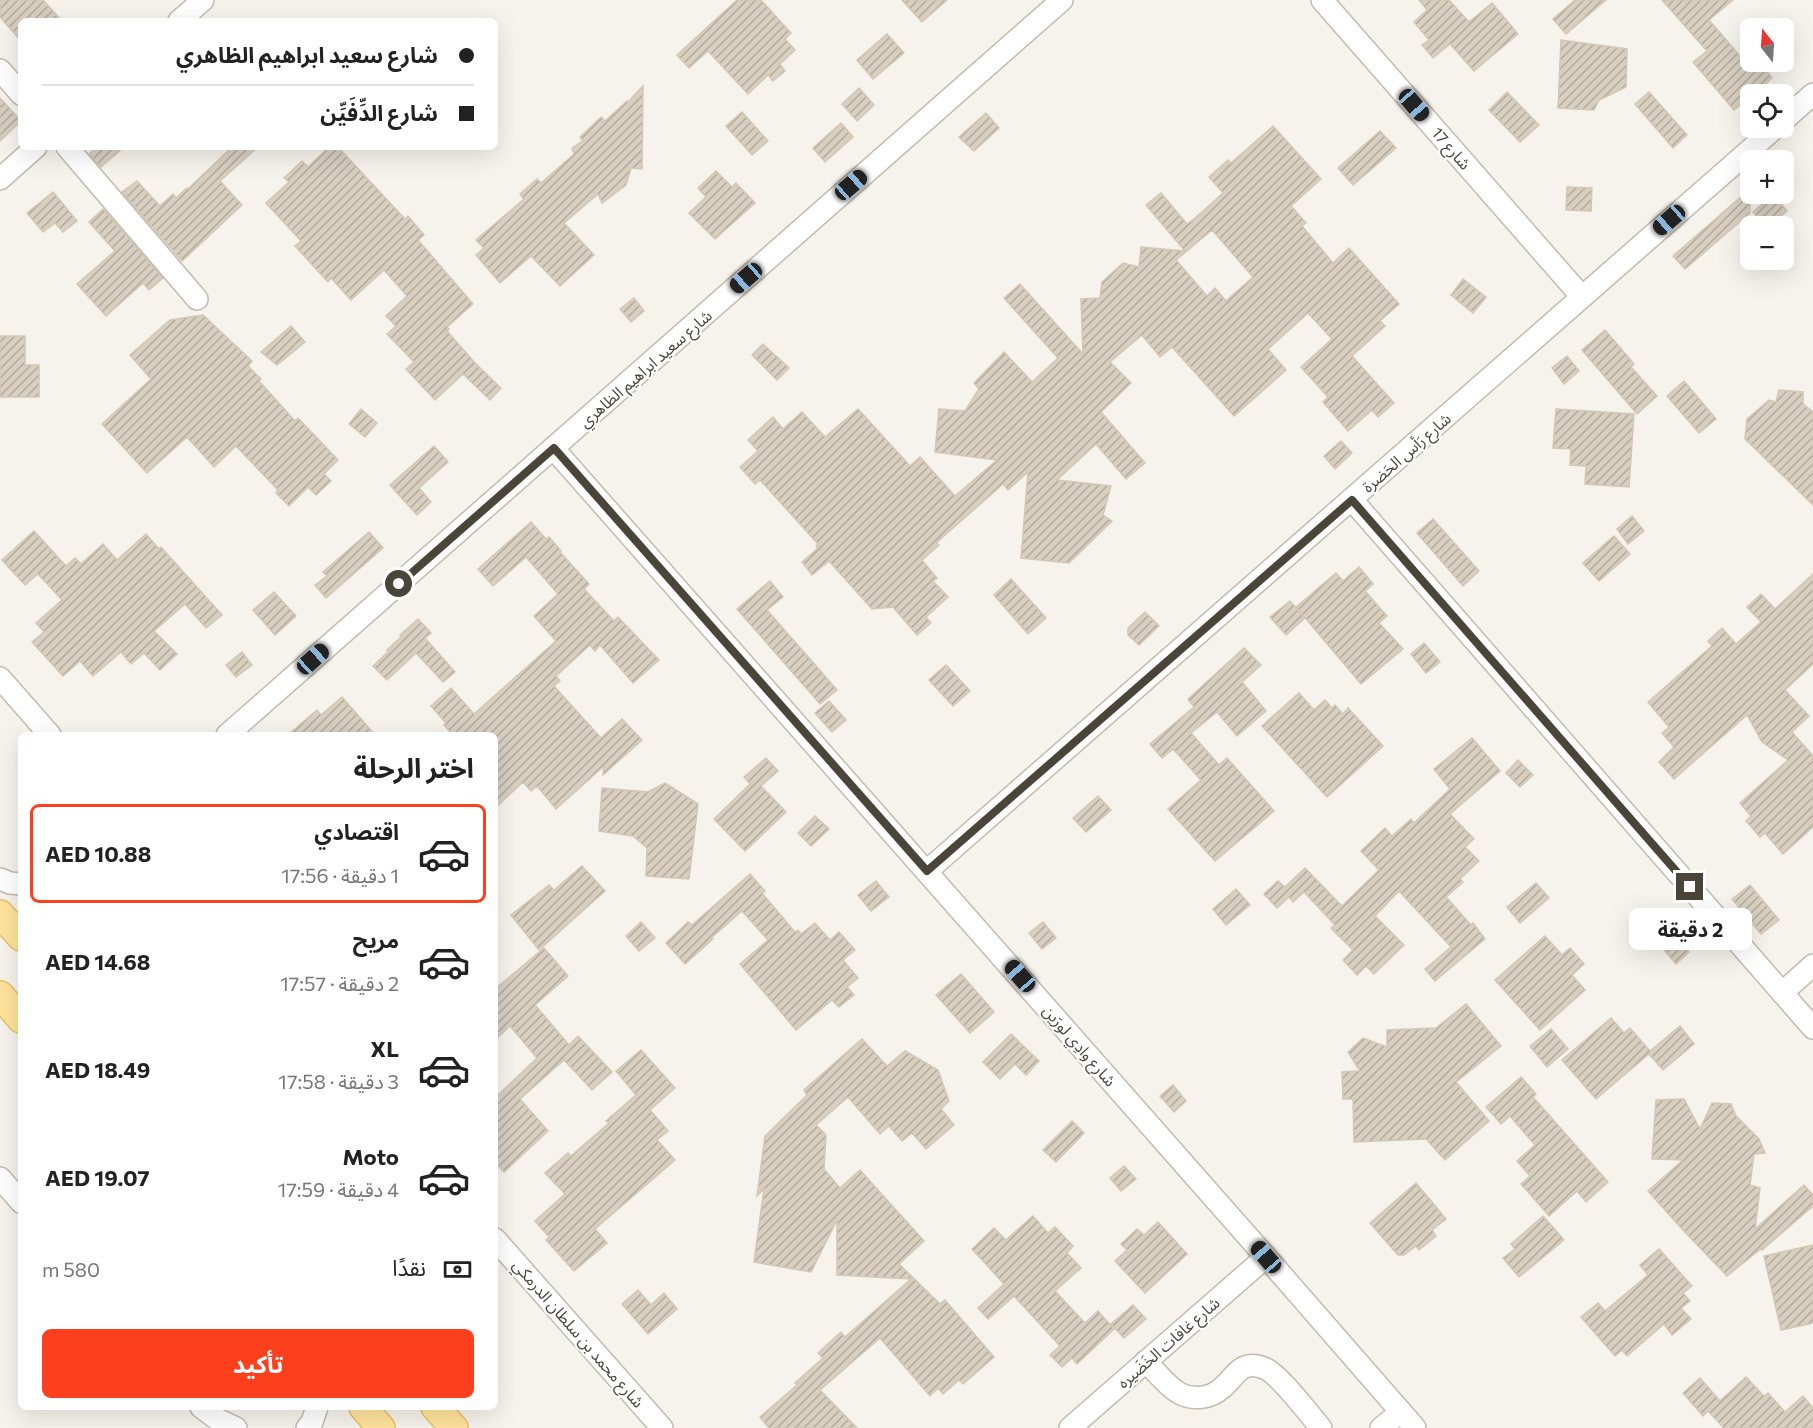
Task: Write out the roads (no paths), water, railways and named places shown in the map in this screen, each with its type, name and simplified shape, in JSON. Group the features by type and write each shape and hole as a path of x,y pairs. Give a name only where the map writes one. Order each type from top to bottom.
{"main road":[{"path":"0,914 18,935"},
{"path":"0,995 18,1016"},
{"path":"366,1410 381,1428"},
{"path":"438,1410 454,1428"}],"street":[{"path":"182,18 203,0"},
{"name":"شارع سعيد ابراهيم الظاهري","path":"230,732 1062,0"},
{"name":"شارع 17","path":"1322,0 1582,297"},
{"path":"0,70 18,91"},
{"path":"1794,111 1813,94"},
{"name":"شارع رَأس الحَضرة","path":"927,871 1764,138"},
{"path":"0,179 33,150"},
{"path":"70,150 197,299"},
{"name":"شارع وادِي لورَين","path":"554,448 1415,1428"},
{"path":"1352,500 1813,1028"},
{"path":"0,678 47,732"},
{"path":"0,879 18,884"},
{"path":"1782,993 1813,965"},
{"path":"0,1178 18,1199"},
{"name":"شارع محمد بن سلطان الدرمكي","path":"498,1242 662,1428"},
{"name":"شارع غافات الخَضَيره","path":"1070,1428 1266,1257"},
{"path":"1146,1362 1179,1393 1196,1398 1205,1397 1220,1390 1235,1372 1241,1369 1249,1366 1264,1368 1276,1375 1321,1428"},
{"path":"307,1428 316,1410"},
{"path":"1381,1428 1401,1412"},
{"path":"206,1415 236,1428"}]}
